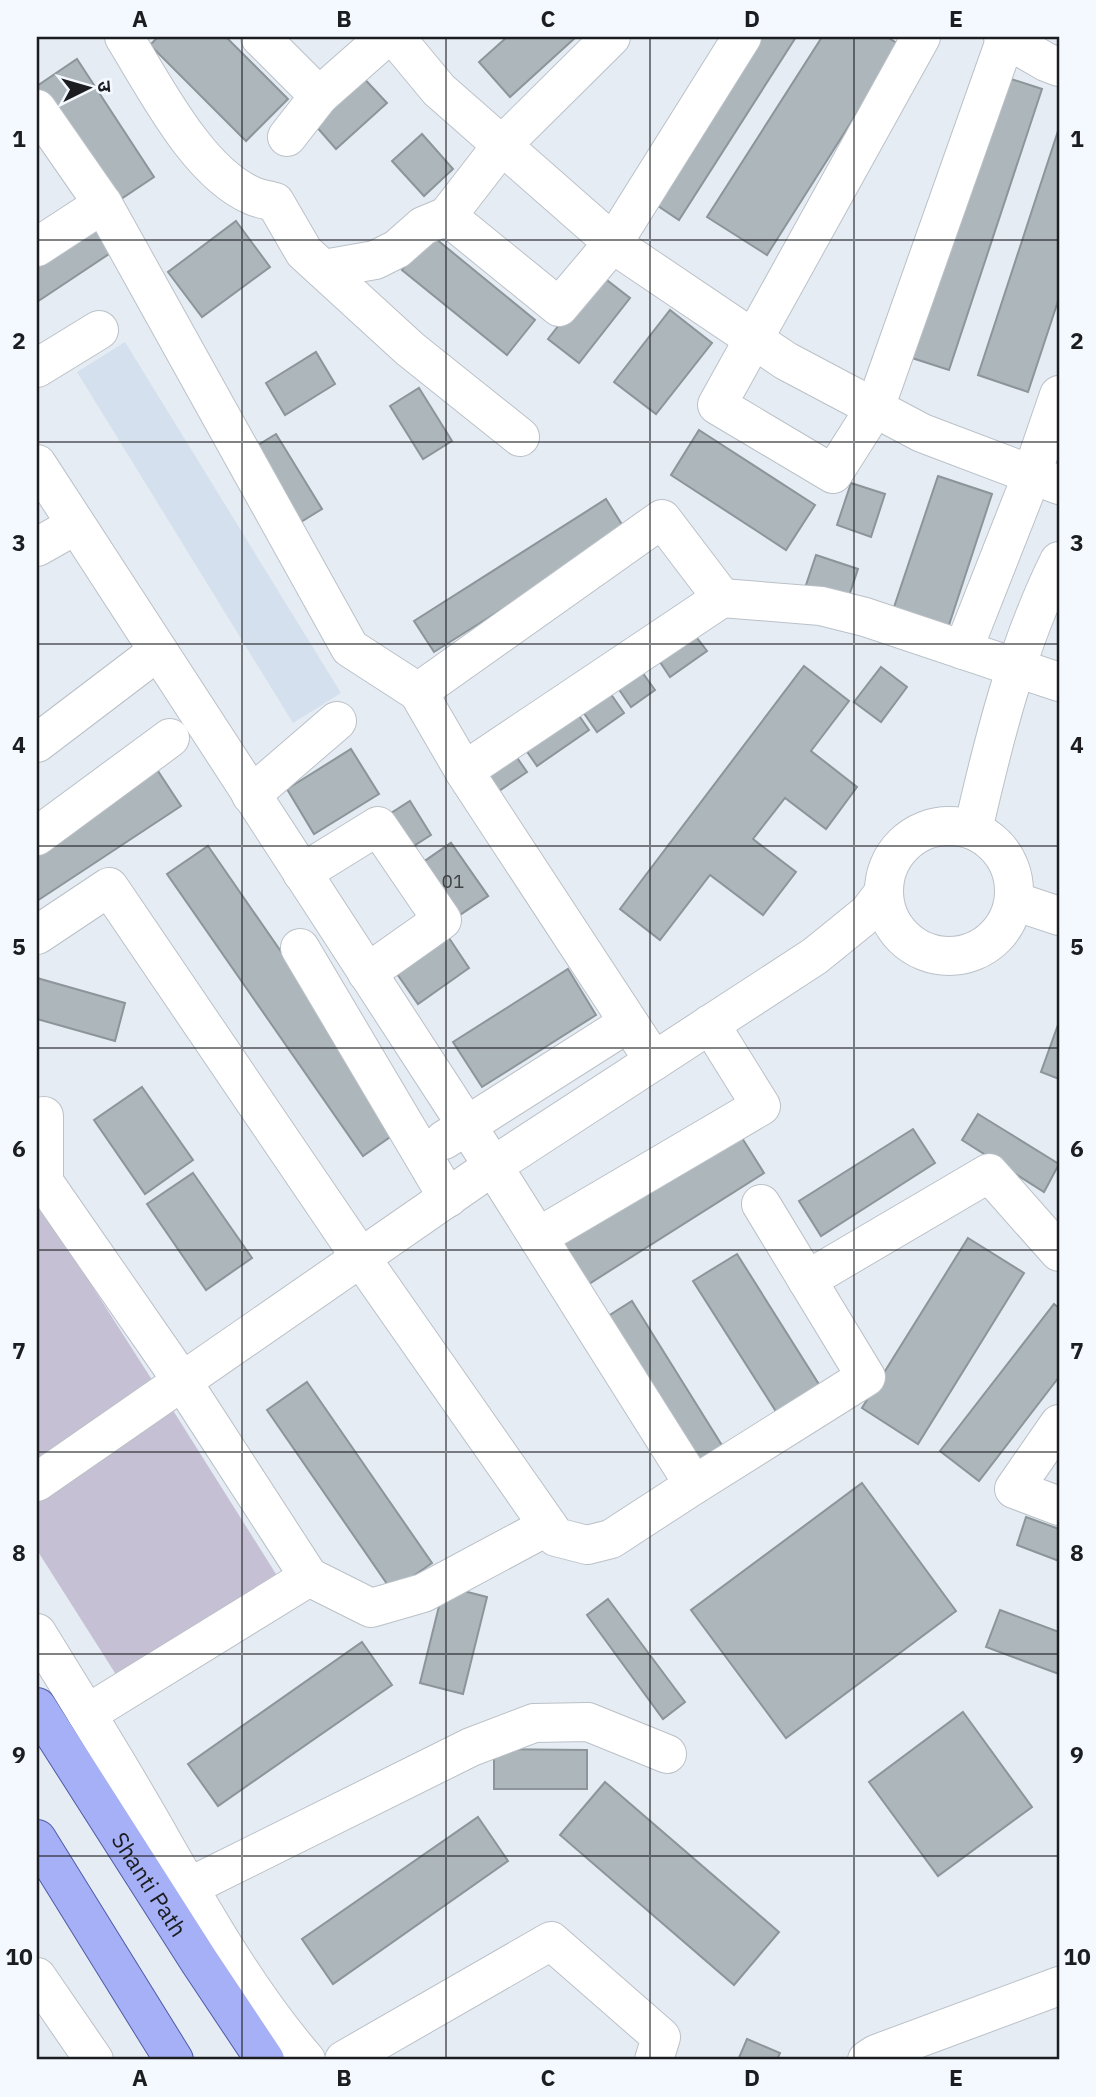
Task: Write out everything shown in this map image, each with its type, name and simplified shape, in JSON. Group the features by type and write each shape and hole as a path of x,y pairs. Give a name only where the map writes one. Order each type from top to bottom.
{"main road":[{"name":"Shanti Path","path":"37,1707 265,2060"},
{"path":"37,1839 174,2060"}],"street":[{"path":"260,37 319,96"},
{"path":"287,137 319,96 386,37"},
{"path":"395,37 439,90 613,243 754,340 786,361 922,433 1045,480"},
{"path":"324,269 375,260 397,250 423,226 447,216 502,145 611,37"},
{"path":"447,216 559,307 613,243 742,37"},
{"path":"921,37 717,405 833,474 875,408 1004,38 1059,67"},
{"path":"127,38 184,134 216,171 252,196 275,202 304,252 410,349 520,437"},
{"path":"37,109 103,204 350,648 418,692 464,771 654,1061"},
{"path":"37,247 103,204"},
{"path":"37,368 99,330"},
{"path":"963,650 1045,480 1059,395"},
{"path":"37,464 493,1166 694,1485"},
{"path":"418,692 662,519 722,598"},
{"path":"37,547 76,525"},
{"path":"973,830 992,747 1016,668 1055,579"},
{"path":"464,771 722,598 821,606 865,617 1059,682"},
{"path":"37,743 158,651"},
{"path":"251,795 337,721"},
{"path":"42,822 170,738"},
{"path":"951,825 973,830 992,841 1005,859 1013,879 1014,901 1006,922 994,939 976,951 944,956 934,955 914,946 898,932 887,914 884,892 886,872 902,843 930,828 951,825"},
{"path":"302,873 379,826 442,920 367,973"},
{"path":"37,935 109,887 361,1258 556,1537 587,1545 611,1539 866,1377 761,1204"},
{"path":"37,1482 493,1166 815,956 868,913 884,892"},
{"path":"1014,901 1059,916"},
{"path":"300,948 447,1198"},
{"path":"422,1155 628,1023"},
{"path":"538,1237 761,1106 710,1024"},
{"path":"44,1116 40,1185 182,1381 309,1577 371,1608 423,1593 548,1526"},
{"path":"807,1280 989,1173 1059,1252"},
{"path":"1059,1424 1014,1489 1059,1506"},
{"path":"87,1714 309,1577"},
{"path":"37,1633 189,1887 280,2030 306,2060"},
{"path":"189,1887 471,1747 534,1723 588,1722 667,1754"},
{"path":"344,2060 551,1941 661,2037 654,2060"},
{"path":"37,1977 94,2060"},
{"path":"867,2060 876,2054 1059,1986"}],"shaded area":[{"path":"125,342 341,693 293,723 77,372"},
{"path":"41,1206 154,1383 37,1458 37,1209"},
{"path":"169,1404 281,1582 122,1684 37,1550 37,1489"}],"building":[{"path":"158,37 226,37 288,99 246,141 150,45"},
{"path":"507,37 576,37 510,97 479,62"},
{"path":"757,37 796,37 679,220 652,202"},
{"path":"822,37 887,37 900,45 767,255 707,217"},
{"path":"77,59 154,177 112,205 37,90 37,86"},
{"path":"358,72 387,103 336,149 308,117"},
{"path":"1002,76 1042,89 949,370 909,357"},
{"path":"1059,128 1059,298 1028,392 978,375"},
{"path":"422,134 453,169 424,196 392,161"},
{"path":"236,221 270,267 202,317 168,272"},
{"path":"92,222 112,252 37,302 37,258"},
{"path":"430,234 535,320 507,355 402,270"},
{"path":"599,274 630,298 579,363 548,339"},
{"path":"670,310 712,343 656,414 614,382"},
{"path":"316,352 335,384 285,415 266,383"},
{"path":"419,388 452,441 423,459 390,406"},
{"path":"699,430 815,505 786,550 671,475"},
{"path":"276,434 322,509 291,528 245,453"},
{"path":"938,476 992,494 948,628 893,610"},
{"path":"851,483 885,494 871,537 837,525"},
{"path":"606,499 626,531 434,652 414,621"},
{"path":"816,555 858,569 847,602 805,588"},
{"path":"694,634 707,651 670,677 658,659"},
{"path":"804,666 849,701 811,751 857,787 826,829 785,798 753,839 796,872 763,915 710,875 660,940 620,909"},
{"path":"881,667 907,687 881,722 854,702"},
{"path":"642,672 655,690 631,707 618,688"},
{"path":"608,690 624,713 597,732 581,709"},
{"path":"573,707 589,730 537,766 521,743"},
{"path":"351,749 379,794 314,834 287,789"},
{"path":"511,749 527,772 487,799 471,776"},
{"path":"154,765 181,806 37,901 37,843"},
{"path":"410,801 431,835 401,854 380,820"},
{"path":"451,843 488,896 455,918 419,865"},
{"path":"451,843 488,896 455,918 419,865"},
{"path":"208,846 403,1128 363,1156 167,874"},
{"path":"447,935 469,968 418,1004 395,971"},
{"path":"568,969 596,1015 482,1087 453,1042"},
{"path":"37,978 125,1003 115,1041 37,1019"},
{"path":"1059,1022 1059,1079 1041,1072"},
{"path":"142,1087 193,1160 145,1194 94,1120"},
{"path":"978,1114 1059,1164 1044,1192 962,1140"},
{"path":"913,1129 935,1163 821,1236 799,1201"},
{"path":"737,1130 764,1173 581,1289 554,1247"},
{"path":"193,1173 252,1258 206,1290 147,1204"},
{"path":"968,1238 1024,1273 918,1444 862,1408"},
{"path":"737,1254 820,1386 777,1413 693,1281"},
{"path":"632,1301 723,1447 696,1464 605,1318"},
{"path":"1054,1304 1059,1308 1059,1377 979,1481 940,1451"},
{"path":"307,1382 432,1563 392,1591 267,1410"},
{"path":"862,1483 956,1611 786,1738 691,1610"},
{"path":"1026,1517 1059,1529 1059,1561 1017,1545"},
{"path":"444,1586 487,1597 463,1694 420,1683"},
{"path":"608,1599 685,1702 663,1719 587,1615"},
{"path":"1000,1610 1059,1632 1059,1674 986,1647"},
{"path":"362,1642 392,1685 218,1806 188,1764"},
{"path":"963,1712 1032,1807 938,1876 869,1782"},
{"path":"494,1749 587,1750 587,1789 494,1789"},
{"path":"605,1782 779,1932 734,1985 560,1835"},
{"path":"478,1817 508,1861 333,1984 302,1939"},
{"path":"747,2039 780,2053 777,2060 738,2060"}]}
